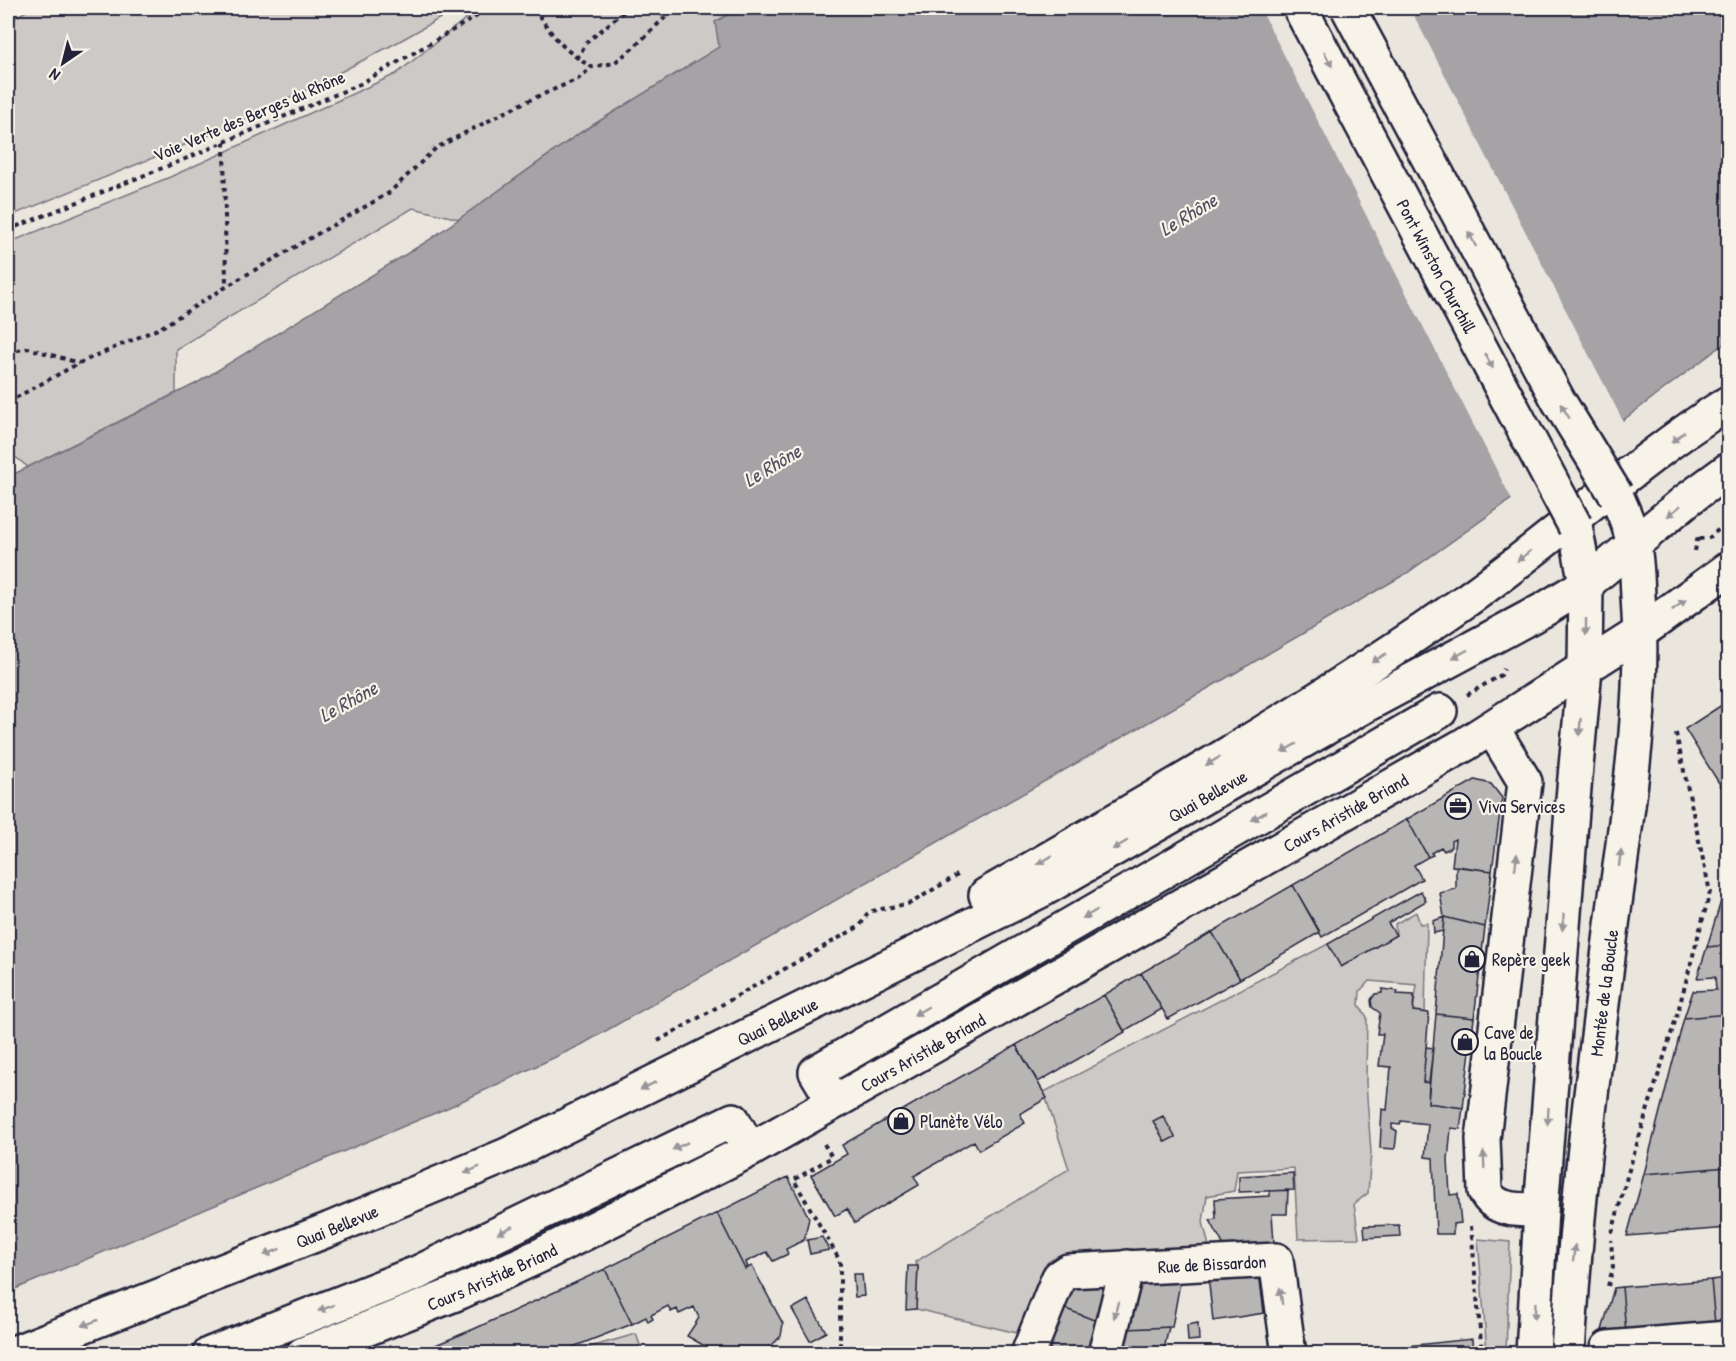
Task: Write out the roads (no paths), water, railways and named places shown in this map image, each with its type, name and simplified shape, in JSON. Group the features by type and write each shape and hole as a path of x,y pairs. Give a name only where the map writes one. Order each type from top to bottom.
{"main road":[{"name":"Pont Winston Churchill","path":"1300,8 1575,526 1586,584 1585,669"},
{"name":"Montée de la Boucle","path":"1348,8 1558,400 1616,495 1628,523 1634,545 1641,632 1637,729 1607,958 1573,1260 1568,1353"},
{"path":"700,1059 1250,740 1410,638 1463,603 1688,429 1728,403"},
{"name":"Quai Bellevue","path":"11,1353 330,1230 507,1155 1042,890 1364,705 1512,627 1586,584 1721,475"},
{"name":"Cours Aristide Briand","path":"303,1353 460,1292 542,1256 750,1150 1492,728 1641,632 1728,569"},
{"path":"1533,1353 1541,1210 1585,669"},
{"path":"834,1102 816,1072 1440,711"},
{"path":"1492,728 1525,782 1483,1139 1485,1191 1497,1205 1524,1210 1541,1210"},
{"path":"1400,734 1421,769"},
{"path":"210,1353 417,1273 733,1120 750,1150"},
{"name":"Rue de Bissardon","path":"1127,1267 1276,1260 1289,1353"},
{"path":"1028,1353 1056,1284 1063,1273 1068,1270 1127,1267 1105,1353"},
{"path":"1608,1353 1608,1347 1728,1338"}],"water":[{"name":"Le Rhône","path":"739,8 1728,8 1728,341 1622,421 1407,573 581,1045 447,1108 8,1292 8,477 197,383 429,240 580,133 719,47 715,22"}],"place":[{"name":"Viva Services","path":"1458,806"},
{"name":"Repère geek","path":"1472,959"},
{"name":"Cave de la Boucle","path":"1465,1042"},
{"name":"Planète Vélo","path":"901,1121"}]}
